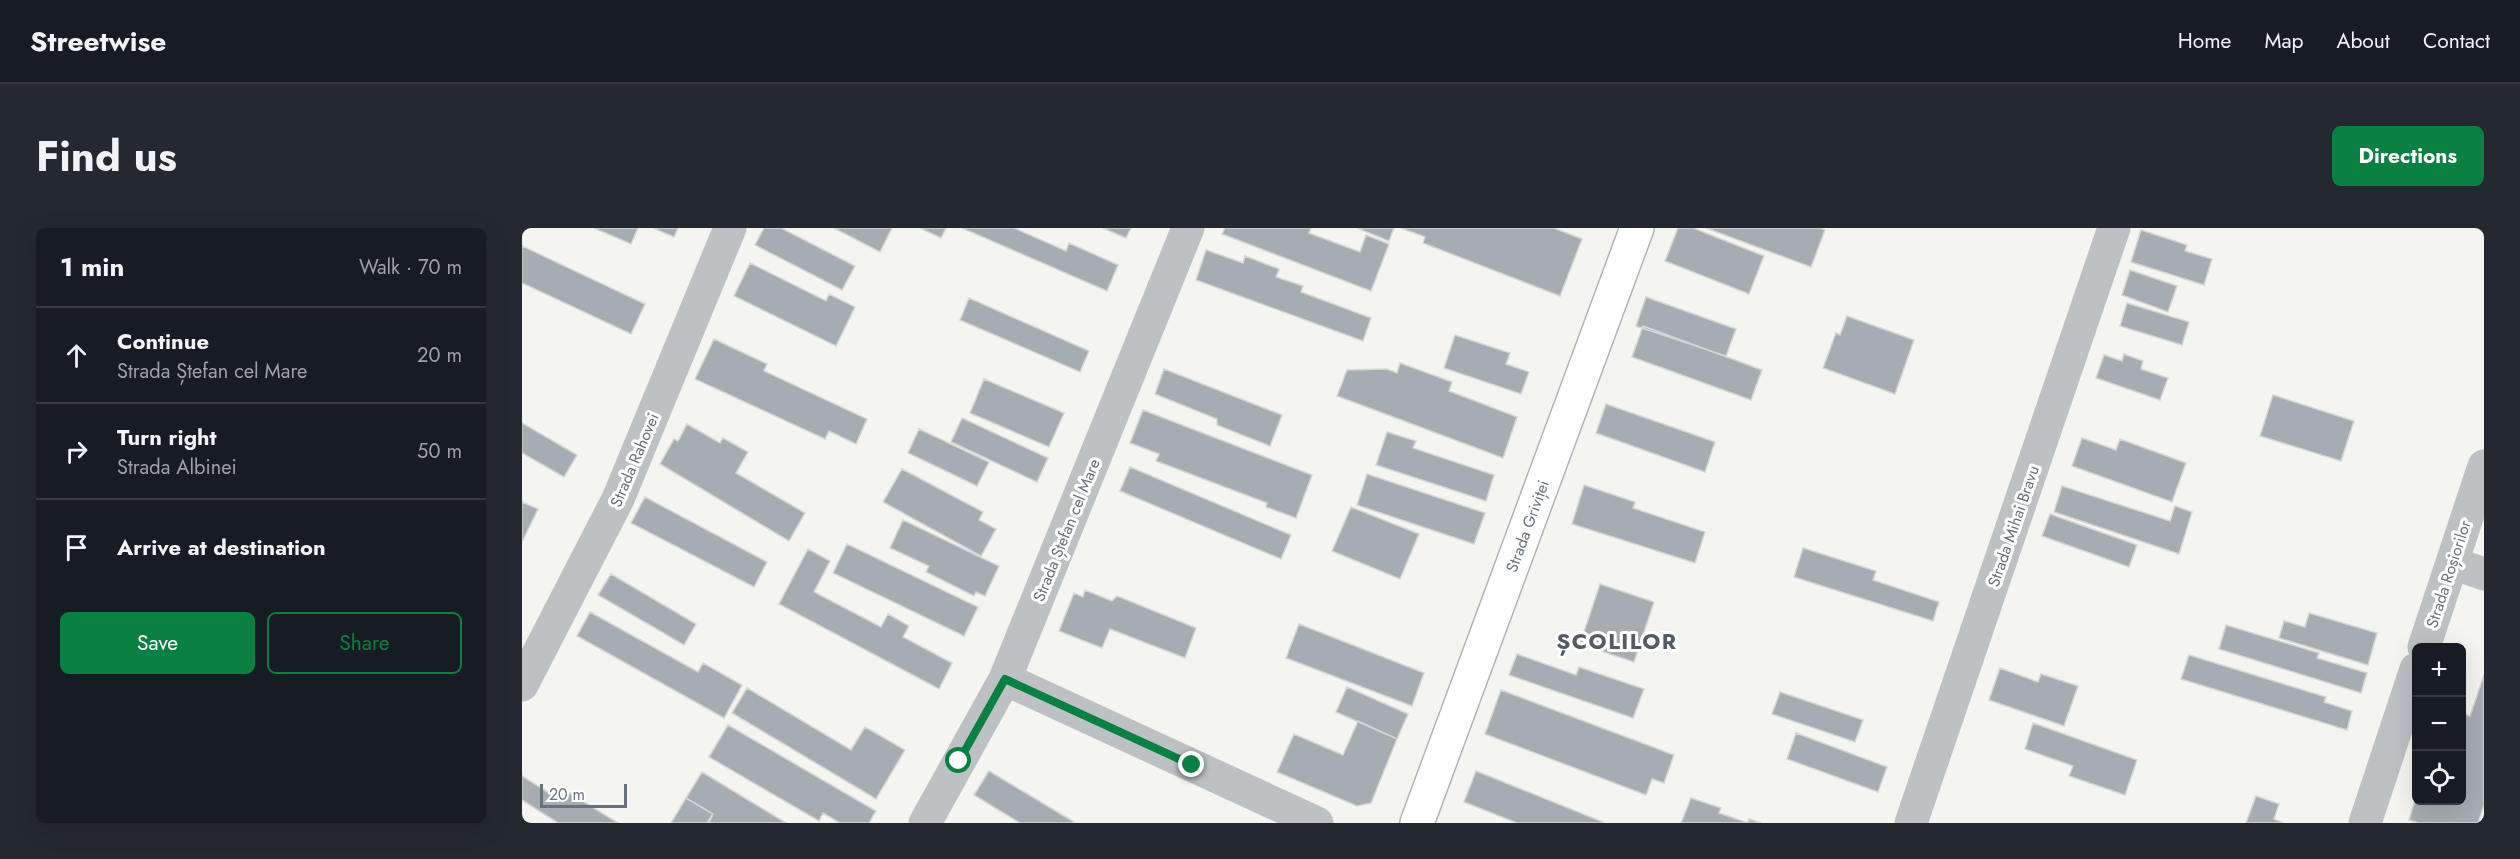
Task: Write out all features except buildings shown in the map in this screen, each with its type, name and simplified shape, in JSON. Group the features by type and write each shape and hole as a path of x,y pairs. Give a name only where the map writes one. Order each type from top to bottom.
{"main road":[{"name":"Strada Griviței","path":"1417,823 1637,228"}],"street":[{"name":"Strada Rahovei","path":"522,685 618,499 730,228"},
{"name":"Strada Ștefan cel Mare","path":"925,823 1005,679 1188,228"},
{"name":"Strada Mihai Bravu","path":"1911,823 2114,228"},
{"name":"Strada Roșiorilor","path":"2426,643 2484,466"},
{"path":"2452,563 2484,574"},
{"path":"1005,679 1317,823"},
{"path":"2365,823 2412,681"}],"district":[{"name":"ȘCOLILOR","path":"1617,641"}],"route":[{"path":"959,761 1005,679 1192,765"}]}
